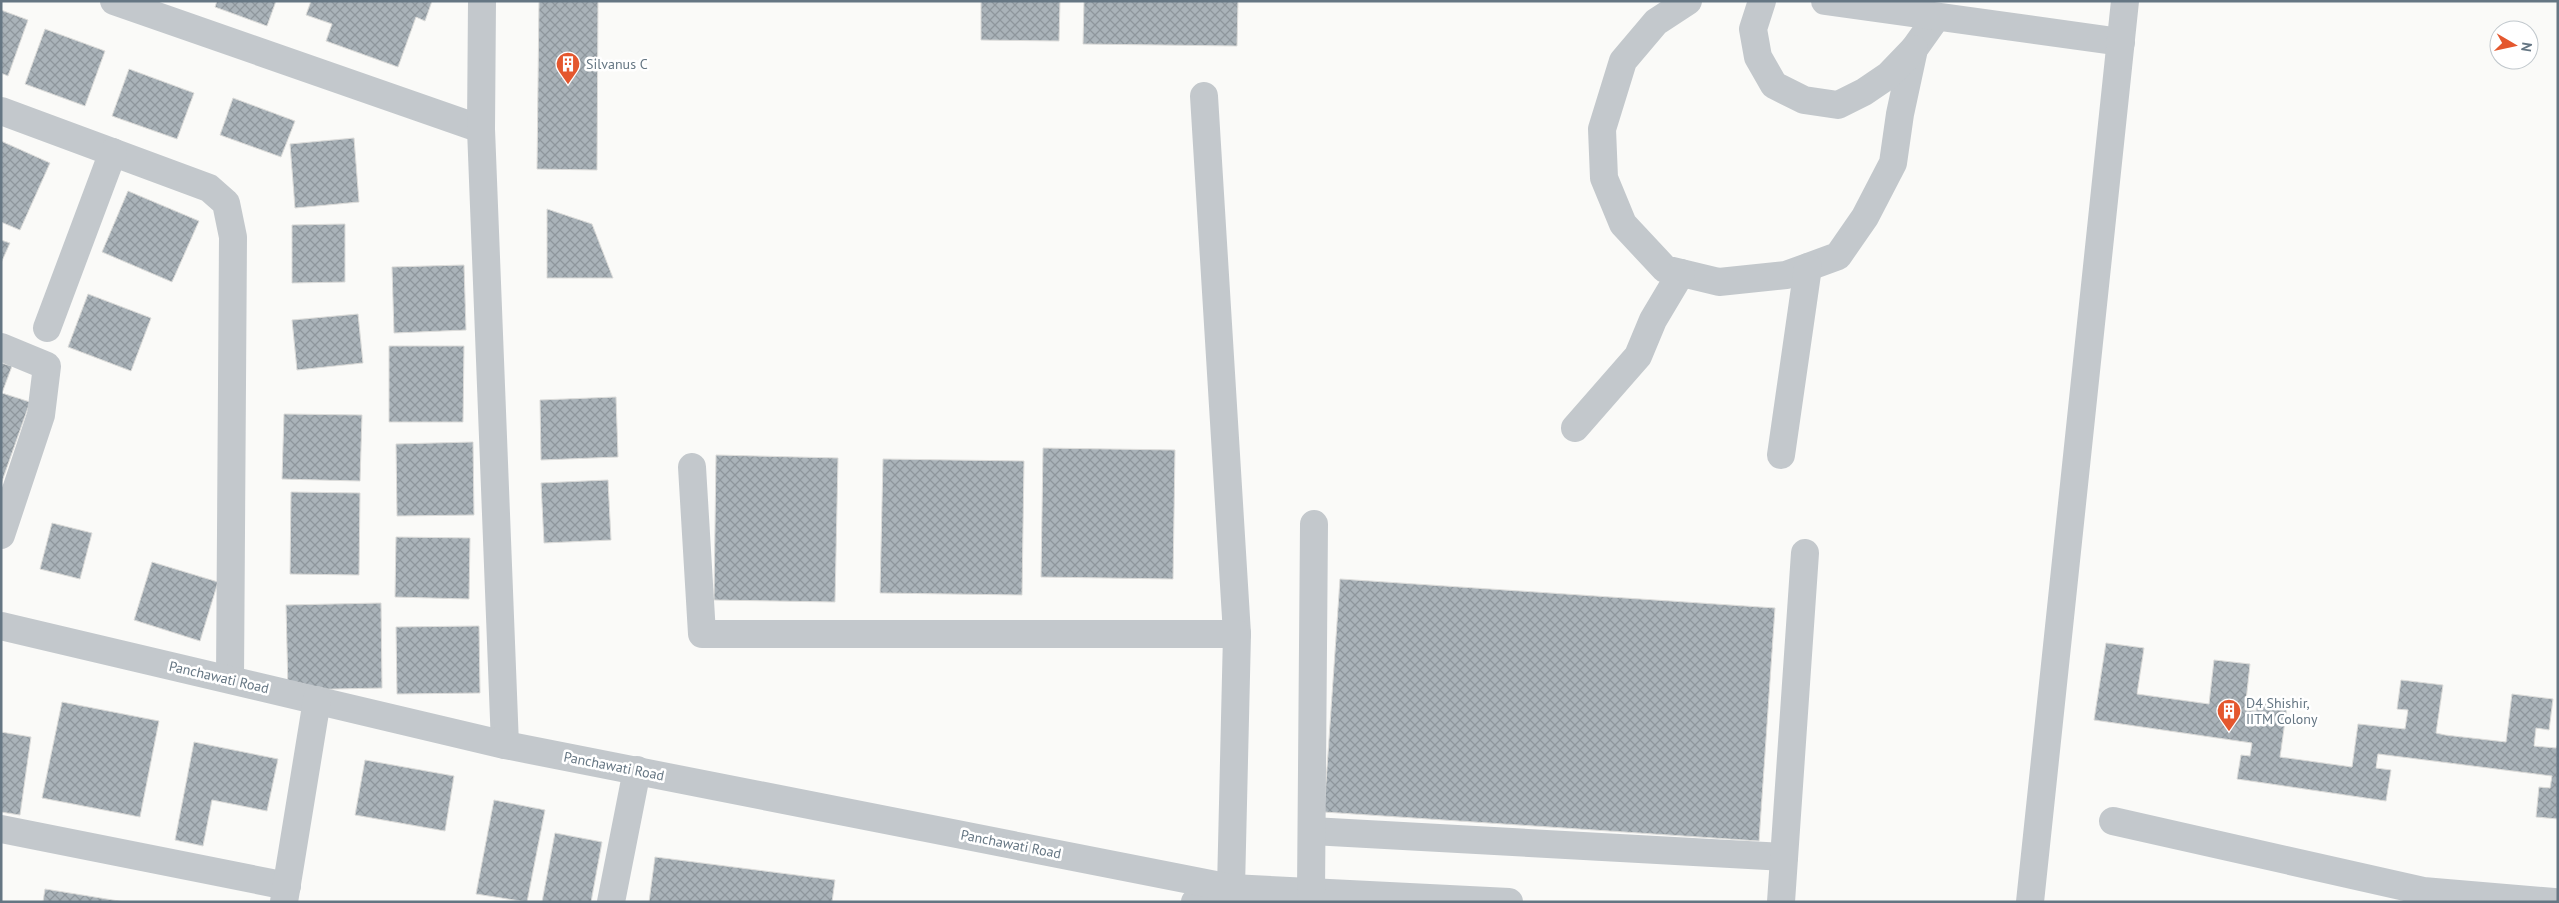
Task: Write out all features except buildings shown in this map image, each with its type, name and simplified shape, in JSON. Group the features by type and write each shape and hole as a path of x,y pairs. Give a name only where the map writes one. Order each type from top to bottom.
{"street":[{"path":"114,1 481,129"},
{"path":"482,1 481,129 505,745"},
{"path":"1688,1 1656,22 1623,61 1602,129 1604,178 1623,224 1665,269 1719,282 1786,275 1838,256 1864,216 1893,163 1900,114 1914,49"},
{"path":"1762,1 1753,29 1758,57 1774,85 1804,100 1838,105 1864,92 1890,75 1914,49 1936,18"},
{"path":"1825,1 1936,18 2121,42"},
{"path":"2030,902 2126,1"},
{"path":"1204,96 1237,634 1231,888"},
{"path":"1,111 210,188 226,203 233,238 230,679"},
{"path":"47,328 113,152"},
{"path":"1781,455 1808,267"},
{"path":"1575,428 1638,356 1653,320 1681,273"},
{"path":"1,347 47,366 41,415 1,535"},
{"path":"692,467 702,634 1237,634"},
{"path":"1311,892 1314,524"},
{"path":"1781,902 1805,553"},
{"name":"Panchawati Road","path":"1,626 505,745 1231,888 1509,902"},
{"path":"1,829 286,894 317,700"},
{"path":"611,902 637,770"},
{"path":"2113,821 2423,891 2554,902"},
{"path":"1312,831 1784,857"},
{"name":"Panchawati Road","path":"1195,902 1231,888"}],"place":[{"name":"Silvanus C","path":"568,85"},
{"name":"D4 Shishir, IITM Colony","path":"2229,732"}]}
